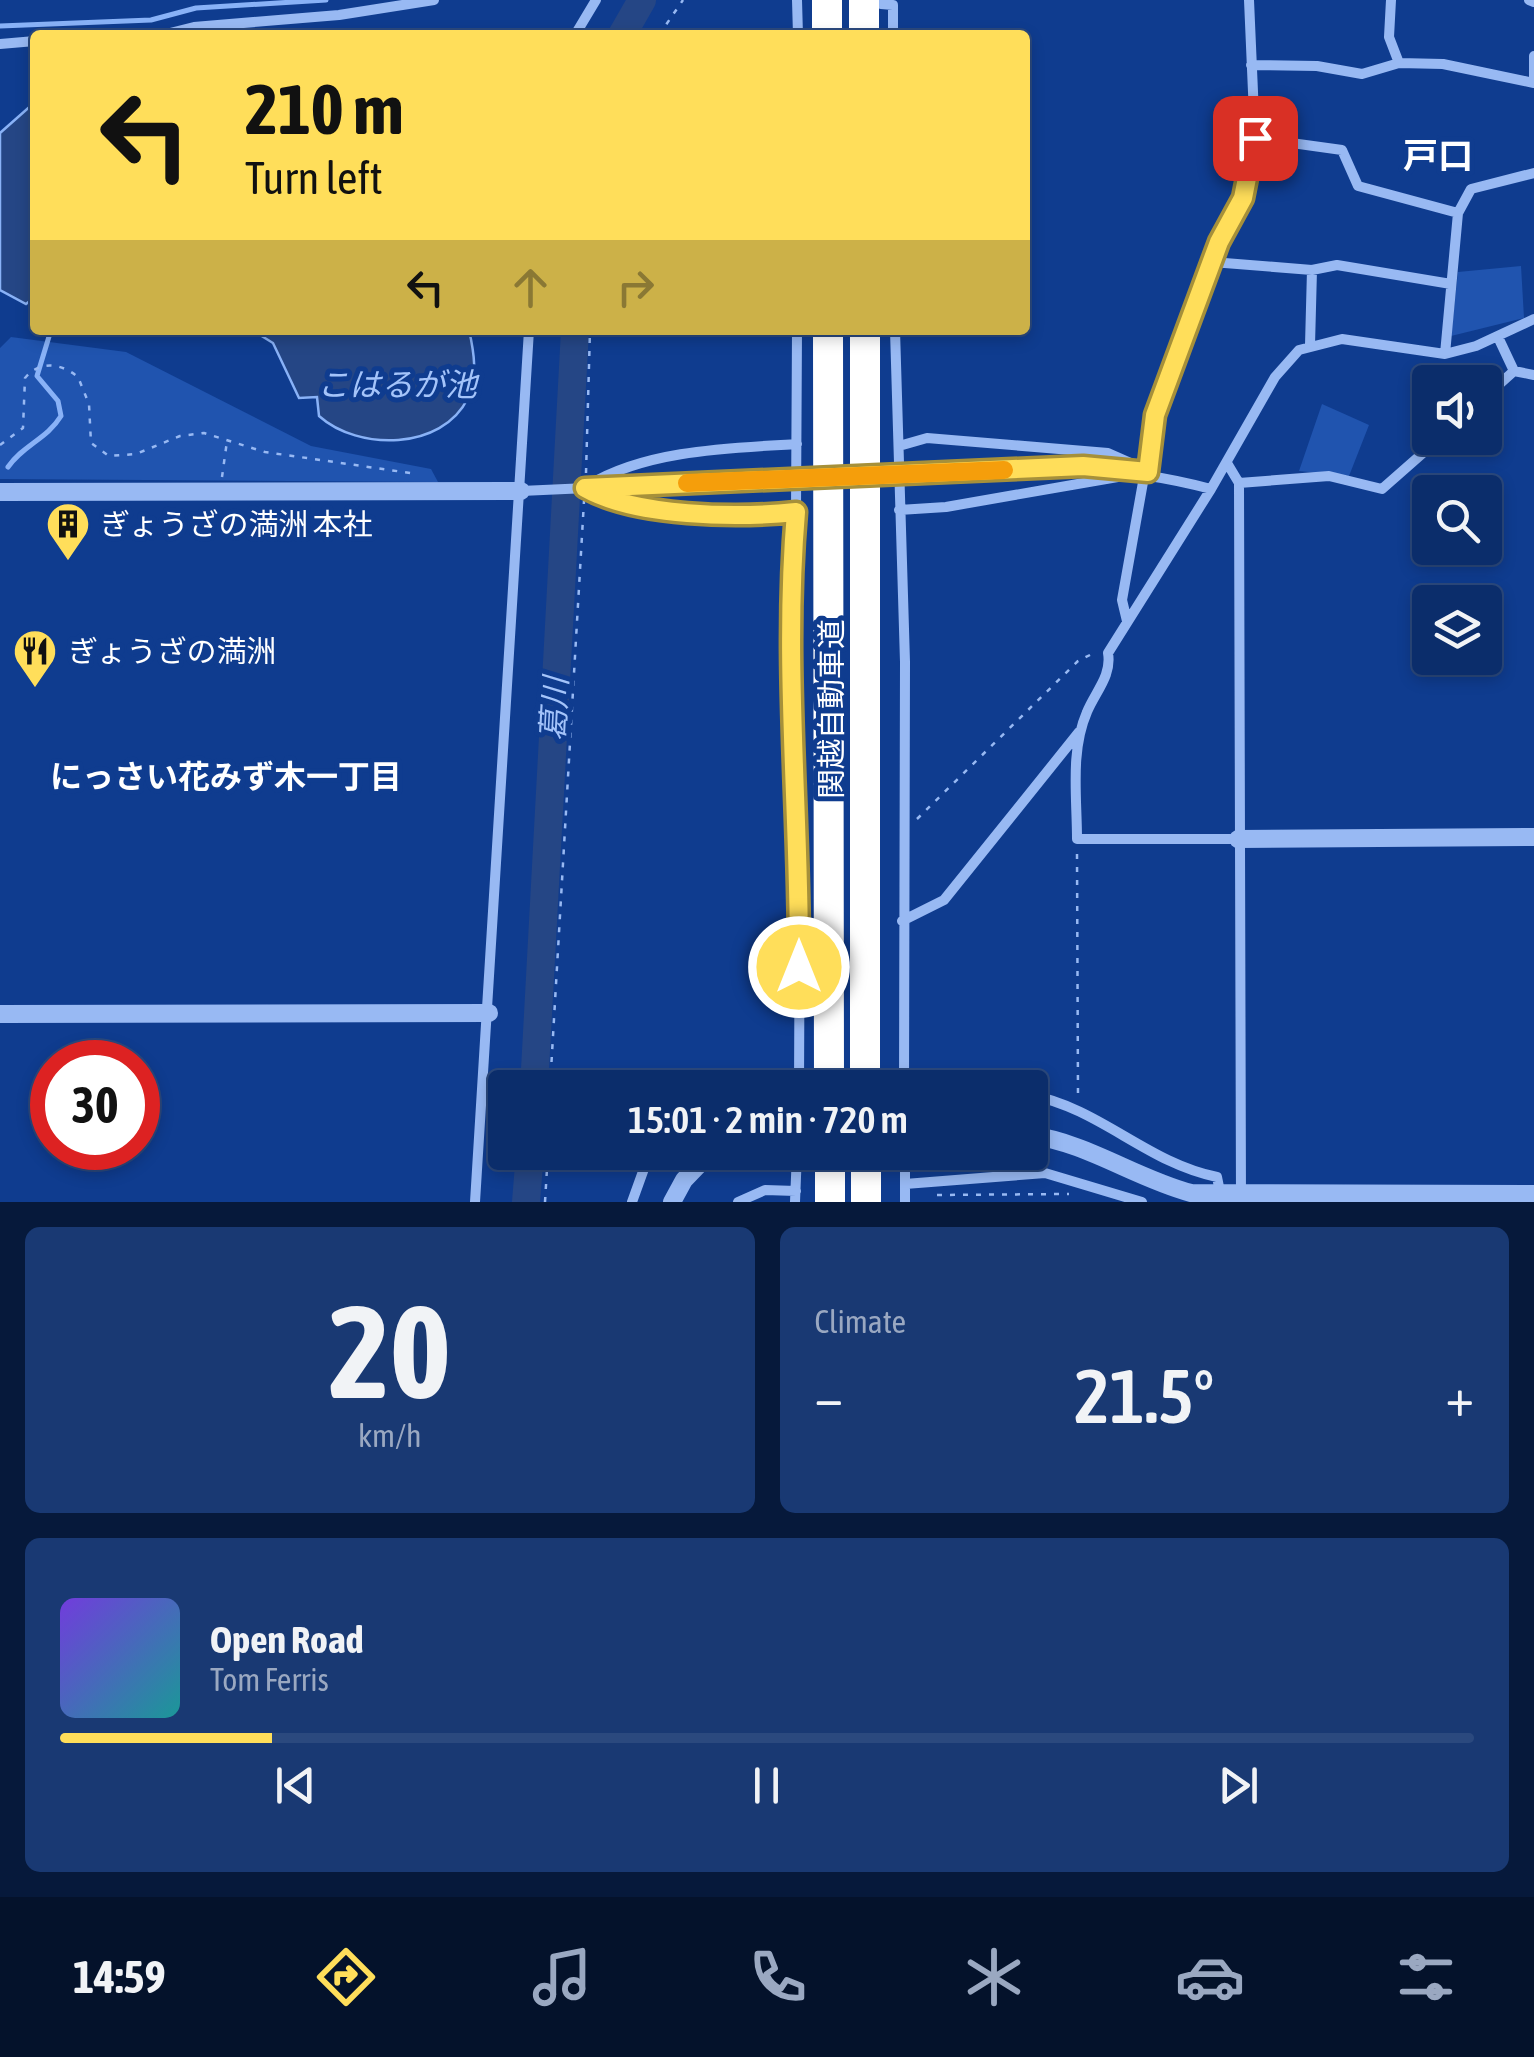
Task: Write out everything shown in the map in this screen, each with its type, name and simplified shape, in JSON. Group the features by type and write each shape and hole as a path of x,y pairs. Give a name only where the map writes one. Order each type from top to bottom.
{"highway":[{"path":"808,1 824,30"},
{"path":"865,30 872,2"},
{"name":"関越自動車道","path":"828,335 830,1070"},
{"name":"関越自動車道","path":"864,335 866,1070"},
{"path":"830,1170 830,1202"},
{"path":"866,1170 866,1202"}],"street":[{"path":"180,30 338,15 434,0"},
{"path":"578,30 596,0"},
{"path":"1126,621 1122,600 1148,472 1155,415 1212,262 1243,198 1255,138 1249,0"},
{"path":"1391,0 1389,37 1399,64"},
{"path":"799,30 808,1"},
{"path":"872,2 893,5 893,30"},
{"path":"0,44 30,41"},
{"path":"1251,66 1317,66 1362,74 1399,64 1443,64 1534,83 1534,56"},
{"path":"1255,138 1342,150 1358,186 1458,213"},
{"path":"1445,354 1458,213 1471,188 1534,173"},
{"path":"1212,262 1312,270 1350,267 1452,284"},
{"path":"1310,345 1312,270"},
{"path":"902,921 944,900 1080,732 1105,678 1108,653 1126,621 1212,489 1275,376 1299,350 1342,340 1445,354 1498,337 1534,319"},
{"path":"475,1202 528,490 529,335"},
{"path":"796,335 796,512 789,600 800,859 799,1070"},
{"path":"896,335 904,662 904,1070"},
{"path":"1498,337 1514,371"},
{"path":"1514,371 1534,374"},
{"path":"1502,382 1514,371"},
{"path":"899,446 914,438 958,439 1108,453 1148,472"},
{"path":"583,488 614,470 630,466 797,444"},
{"path":"1239,483 1329,476 1382,489 1421,455"},
{"path":"1227,463 1239,483 1232,1199"},
{"path":"0,492 528,490 1083,466 1148,472 1212,489"},
{"path":"899,510 946,507 1148,472"},
{"path":"583,488 611,502 761,516 796,512"},
{"path":"1080,732 1077,839 1534,837"},
{"path":"0,1014 490,1014"},
{"path":"1048,1099 1078,1107 1171,1165 1217,1178 1232,1199"},
{"path":"1048,1138 1069,1142 1168,1187 1232,1199 1534,1194"},
{"path":"632,1202 644,1170"},
{"path":"672,1202 694,1170"},
{"path":"738,1202 765,1190 796,1196 797,1170"},
{"path":"905,1170 905,1202"},
{"path":"905,1184 1017,1174 1079,1180 1142,1202"}],"path":[{"path":"662,30 683,0"},
{"path":"551,1070 590,335"},
{"path":"0,445 23,428 24,378 34,368 49,365 78,377 89,404 92,443 109,456 136,454 192,433 268,452 422,474 421,492"},
{"path":"222,460 227,440"},
{"path":"903,832 1078,661 1092,652 1108,653"},
{"path":"1077,839 1078,1107"},
{"path":"545,1202 547,1170"},
{"path":"918,1185 934,1195 1078,1194 1079,1180"}],"shaded area":[{"path":"1521,266 1524,318 1451,336 1458,272"},
{"path":"11,337 126,352 311,446 431,469 438,482 0,479 0,348"},
{"path":"1322,404 1369,425 1349,476 1299,471"}],"water":[{"path":"30,106 30,301 26,304 0,290 0,133"},
{"name":"こはるが池","path":"260,335 470,335 473,381 468,398 456,415 439,428 420,436 376,440 336,427 319,416 317,397 299,398 273,343"}],"waterway":[{"path":"0,26 151,20 196,8 326,0"},
{"name":"葛川","path":"625,30 642,0"},
{"path":"8,467 61,416 58,401 37,376 49,335"},
{"name":"葛川","path":"535,1070 575,335"},
{"name":"葛川","path":"526,1202 529,1170"}],"slow traffic":[{"path":"687,483 1004,470"}],"place":[{"name":"ぎょうざの満洲 本社","path":"68,562"},
{"name":"ぎょうざの満洲","path":"35,689"}],"district":[{"name":"戸口","path":"1438,155"},
{"name":"にっさい花みず木一丁目","path":"226,776"}],"route":[{"path":"799,967 800,859 789,600 796,512 761,516 611,502 585,488 1083,466 1148,472 1155,415 1219,242 1243,198 1255,138"}]}
